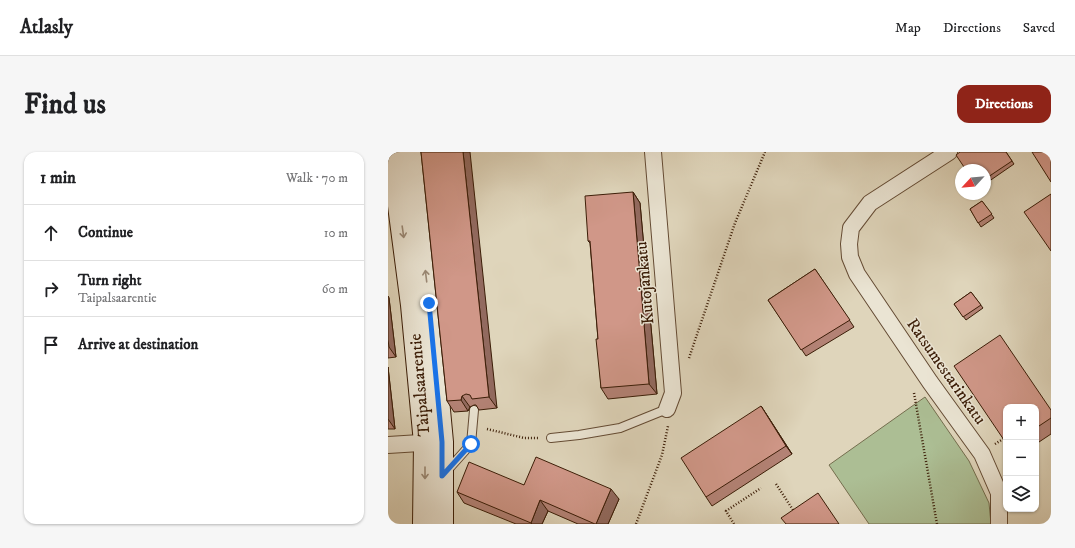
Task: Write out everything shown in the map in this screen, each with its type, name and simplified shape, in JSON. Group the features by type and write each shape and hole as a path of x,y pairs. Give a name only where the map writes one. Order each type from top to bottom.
{"main road":[{"name":"Taipalsaarentie","path":"392,152 433,442 442,476 442,524"},
{"name":"Taipalsaarentie","path":"411,152 429,303 433,442 424,524"}],"street":[{"name":"Kutojankatu","path":"652,152 673,392 667,409"},
{"name":"Ratsumestarinkatu","path":"949,152 870,203 852,228 849,244 850,257 857,274 930,382 982,454 999,493 999,524"},
{"path":"388,445 433,442"}],"lane":[{"path":"551,438 620,428 667,409"},
{"path":"442,476 471,444 474,410"}],"path":[{"path":"687,364 735,223 765,152"},
{"path":"914,392 937,524"},
{"path":"636,524 662,455 668,426 667,409"},
{"path":"489,430 524,438"},
{"path":"776,484 797,516"},
{"path":"734,524 726,512 760,488"}],"green space":[{"path":"925,397 969,461 989,503 991,524 869,524 829,465"}],"building":[{"path":"421,152 463,152 489,397 472,399 470,395 466,394 462,396 461,400 447,401"},
{"path":"960,152 1006,152 1012,161 991,175 991,164 962,164 956,155"},
{"path":"1032,152 1051,152 1051,182"},
{"path":"633,192 649,384 601,388 596,339 598,339 590,241 588,241 585,196"},
{"path":"1051,194 1051,251 1024,212"},
{"path":"982,201 992,214 978,223 970,209"},
{"path":"815,269 850,320 801,350 768,300"},
{"path":"971,292 981,305 963,317 954,304"},
{"path":"1000,335 1051,410 1051,418 1039,426 1039,404 1003,404 1003,439 954,366"},
{"path":"761,406 786,446 706,497 681,458"},
{"path":"536,457 611,489 596,524 540,500 531,523 457,492 469,462 524,485"},
{"path":"818,493 839,524 786,524 781,518"}],"route":[{"path":"429,303 442,442 442,476 471,444"}]}
